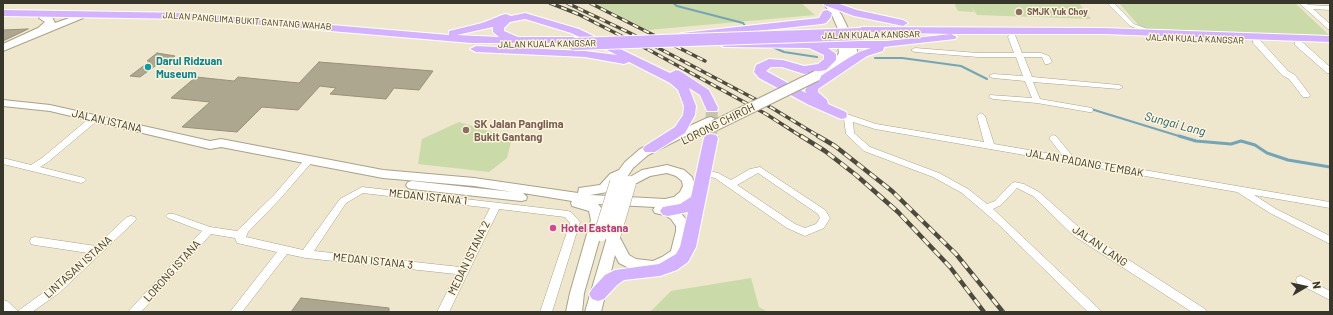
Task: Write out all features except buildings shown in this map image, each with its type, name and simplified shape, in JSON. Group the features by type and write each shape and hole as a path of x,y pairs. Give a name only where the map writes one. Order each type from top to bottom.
{"highway":[{"path":"680,38 822,21 826,17 827,6 870,17 913,25 1064,30"},
{"name":"JALAN PANGLIMA BUKIT GANTANG WAHAB","path":"3,13 190,16 416,36"},
{"path":"416,36 462,32 485,26 514,14 536,15 572,26 670,70 705,94 712,108"},
{"name":"JALAN PANGLIMA BUKIT GANTANG WAHAB","path":"3,17 208,21 366,35 416,36"},
{"path":"545,41 508,38 499,32 498,27 501,23 512,18 530,17 575,31 644,63 674,80 686,93 690,106 688,119 680,130 650,149"},
{"name":"JALAN KUALA KANGSAR","path":"416,36 475,44 574,42 861,30 1064,30 1330,39"},
{"name":"JALAN KUALA KANGSAR","path":"680,38 950,33 1015,36 1102,35 1330,44"},
{"path":"366,35 436,46 585,54 644,63"},
{"name":"JALAN KUALA KANGSAR","path":"416,36 471,40 574,42"},
{"path":"845,116 816,98 811,90 851,61 874,50 912,46 951,37 1015,36"},
{"path":"680,38 707,43 804,46 912,46"},
{"path":"804,46 823,50 830,54 830,60 816,72 798,70 773,62 765,64 760,68 763,75 828,110 845,116"},
{"path":"598,294 611,280 621,274 660,270 671,266 682,258 688,247 712,128"},
{"path":"668,211 684,208 698,200"}],"main road":[{"path":"816,72 851,61 854,53 847,45 827,6 818,3"},
{"path":"40,31 50,23 49,19 44,18"},
{"path":"3,48 40,31 78,18"},
{"path":"816,72 841,58 847,45"},
{"name":"LORONG CHIROH","path":"623,179 634,172 647,160 712,128 816,72"},
{"name":"JALAN ISTANA","path":"3,103 50,108 210,144 214,149 306,163"},
{"name":"LORONG CHIROH","path":"623,179 635,158 650,149 712,128"},
{"path":"306,163 383,174 589,192 604,189 614,177 623,179 652,170 667,168 680,172 688,180 689,186 685,195 678,200 653,204 605,201 474,182"},
{"path":"306,163 388,182 590,206 595,209 598,220 577,292 575,312"},
{"path":"593,312 623,179"},
{"path":"388,182 448,185 668,211 680,219 684,231 676,254 668,261 654,266 634,264 624,259 609,237"},
{"path":"575,312 609,237"}],"street":[{"path":"1112,5 1128,28 1112,31"},
{"path":"1112,5 1132,25 1153,32"},
{"path":"1304,5 1330,8"},
{"path":"1304,5 1330,28"},
{"path":"1015,36 1019,55 1030,79 1038,102"},
{"path":"1256,41 1285,73 1292,77 1306,95"},
{"path":"1298,43 1330,71"},
{"path":"912,46 978,55 1045,56 1048,62"},
{"path":"993,76 1119,87"},
{"path":"993,97 1089,110"},
{"path":"845,116 850,134 867,149 936,175 965,191 1095,312"},
{"name":"JALAN PADANG TEMBAK","path":"845,116 875,126 1330,205"},
{"path":"981,116 990,146"},
{"path":"32,168 45,160 95,118"},
{"path":"1053,138 1071,160"},
{"path":"3,161 81,180"},
{"path":"242,238 306,163"},
{"path":"704,173 718,176 791,226 805,232 820,226 825,218 822,212 760,170 753,171 731,184"},
{"name":"JALAN LANG","path":"986,209 998,203 1015,185 1021,186 1036,194 1078,232 1201,312"},
{"name":"MEDAN ISTANA 1","path":"306,254 343,201 362,190 568,214 575,222 546,312"},
{"path":"1239,190 1273,211 1330,240"},
{"name":"MEDAN ISTANA 2","path":"443,312 496,205"},
{"name":"MEDAN ISTANA 3","path":"172,216 209,230 284,250 306,254 463,271"},
{"name":"LINTASAN ISTANA","path":"23,312 50,294 131,219"},
{"name":"LORONG ISTANA","path":"134,312 209,230"},
{"path":"35,241 98,250"},
{"path":"236,312 284,250"},
{"path":"1301,280 1330,296"},
{"path":"3,304 13,312"}],"green space":[{"path":"595,3 801,3 815,15 648,30"},
{"path":"954,3 1079,3 1091,19 977,15 971,6 974,12 958,11"},
{"path":"1119,3 1295,3 1330,36 1141,28"},
{"path":"459,122 512,138 507,158 489,172 418,164 422,139"},
{"path":"751,278 759,307 768,312 650,312 671,291"}],"waterway":[{"name":"Sungai Lang","path":"673,3 677,6 743,23 746,27"},
{"name":"Sungai Lang","path":"770,46 784,52 817,57"},
{"name":"Sungai Lang","path":"875,58 902,58 961,66 987,79"},
{"name":"Sungai Lang","path":"1091,109 1182,137"},
{"name":"Sungai Lang","path":"1179,136 1196,141 1231,144 1241,141 1255,145 1267,153 1288,160 1330,167"}],"tunnel":[{"path":"711,137 712,108"}],"railway":[{"path":"550,3 578,14 649,50 766,114 802,137"},
{"path":"567,3 630,33 772,108 820,137"},
{"path":"590,3 705,61"},
{"path":"801,136 825,151 856,175 898,212 950,267 984,312"},
{"path":"818,136 835,146 892,191 956,254 1003,312"}],"place":[{"name":"SMJK Yuk Choy","path":"1019,12"},
{"name":"Darul Ridzuan Museum","path":"148,67"},
{"name":"SK Jalan Panglima Bukit Gantang","path":"466,130"},
{"name":"Hotel Eastana","path":"553,228"}]}
